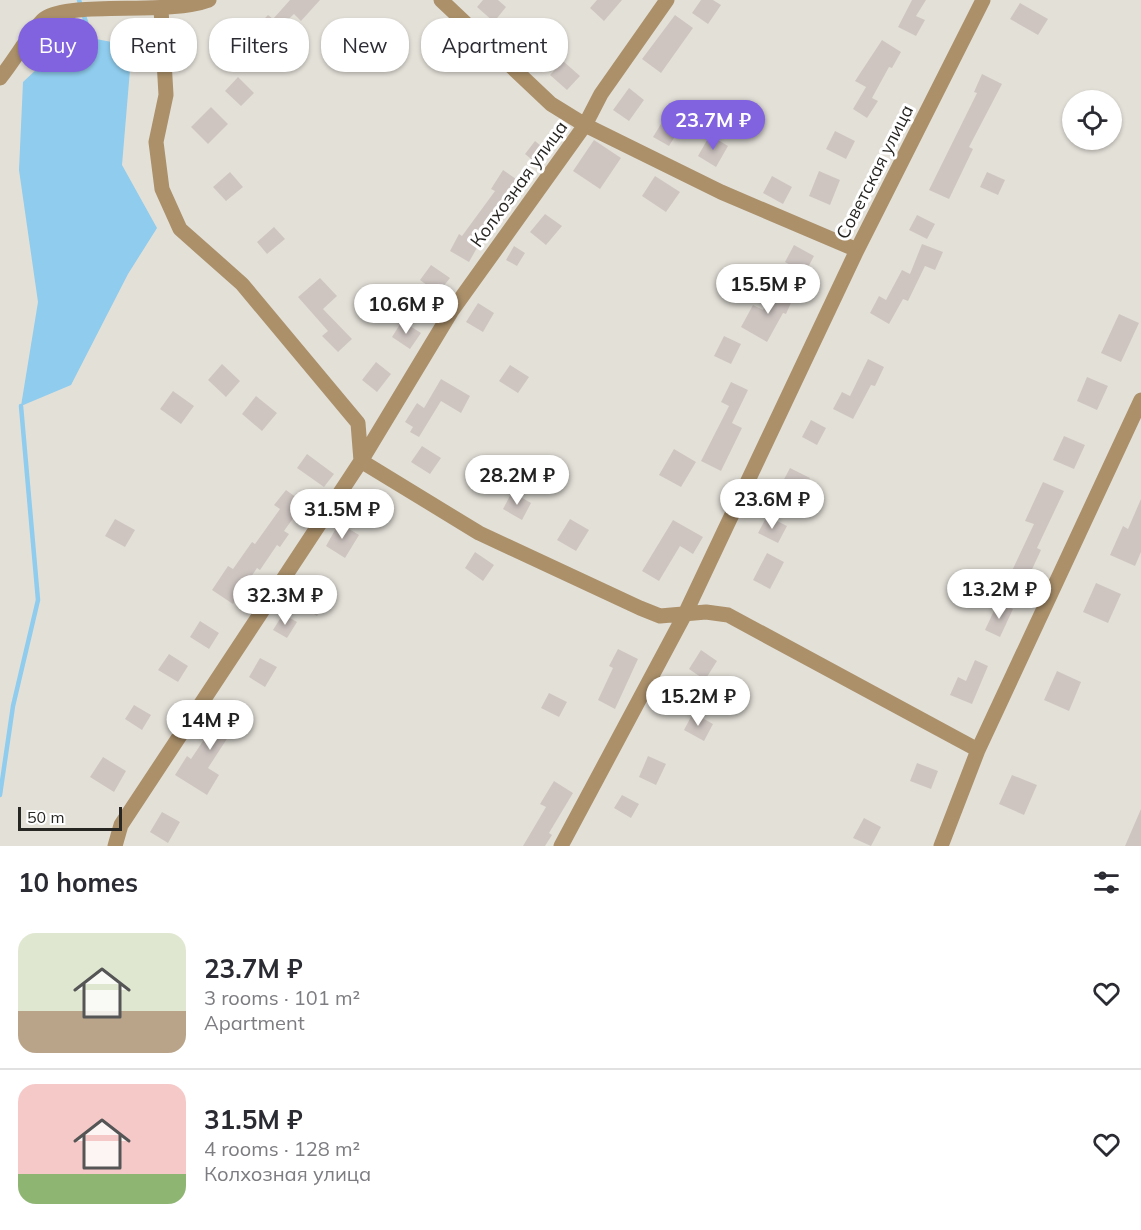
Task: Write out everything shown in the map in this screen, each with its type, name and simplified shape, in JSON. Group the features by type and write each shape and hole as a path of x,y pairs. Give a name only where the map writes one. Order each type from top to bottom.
{"street":[{"path":"0,78 45,18 71,9 106,7 161,9 209,0"},
{"path":"441,0 551,104 585,125 721,192 857,250"},
{"name":"Колхозная улица","path":"115,846 121,825 362,461 451,312 585,125 601,94 667,0"},
{"name":"Советская улица","path":"561,846 685,614 857,250 983,0"},
{"path":"161,9 166,95 156,142 162,189 180,229 242,284 358,423 362,461 478,532 660,616 706,612 728,615 978,750"},
{"path":"941,846 978,750 1141,400"}],"water":[{"path":"98,39 110,42 110,72 130,72 122,165 157,228 128,274 71,385 21,406 38,302 19,170 23,82 34,72 98,72"}],"building":[{"path":"290,0 320,0 304,18 298,18 294,14 290,18 274,18"},
{"path":"483,0 498,0 506,7 497,18 489,18 477,7"},
{"path":"597,0 622,0 604,21 590,8"},
{"path":"701,0 713,0 721,5 708,24 692,13"},
{"path":"912,0 926,0 916,16 925,20 916,36 898,27"},
{"path":"1020,3 1048,19 1038,35 1010,19"},
{"path":"675,15 693,28 661,73 642,59"},
{"path":"882,40 901,52 892,68 889,67 872,98 878,101 867,118 853,109 866,87 855,81"},
{"path":"568,65 580,76 567,90 550,75 553,72 568,72"},
{"path":"982,74 1002,84 969,147 973,149 949,199 929,190 977,93 974,92"},
{"path":"238,77 254,93 241,106 225,91"},
{"path":"629,88 644,100 629,121 613,110"},
{"path":"211,107 228,124 208,144 191,127"},
{"path":"664,119 680,128 669,146 653,137"},
{"path":"835,131 855,141 846,159 826,149"},
{"path":"710,135 728,146 716,167 698,156"},
{"path":"594,140 621,158 600,189 573,171"},
{"path":"535,141 546,150 536,163 525,154"},
{"path":"503,170 525,185 489,231 487,230 469,262 450,251 459,234 462,236 495,191 491,189"},
{"path":"819,171 840,180 830,205 809,196"},
{"path":"230,172 243,187 226,201 213,187"},
{"path":"987,172 1005,180 998,195 980,187"},
{"path":"655,176 680,192 666,212 642,196"},
{"path":"772,176 792,187 783,204 763,193"},
{"path":"545,214 562,226 546,245 530,232"},
{"path":"917,215 935,224 927,239 909,230"},
{"path":"274,227 285,239 267,254 257,242"},
{"path":"922,244 943,252 935,270 925,266 908,301 903,299 889,324 870,313 879,296 886,300 902,270 910,274"},
{"path":"794,245 814,256 805,273 785,262"},
{"path":"514,246 525,253 517,266 506,260"},
{"path":"431,265 450,278 438,293 420,280"},
{"path":"320,278 337,296 323,309 352,339 338,352 322,336 328,331 298,297"},
{"path":"773,288 794,296 786,314 783,313 767,342 741,327 753,305 763,310"},
{"path":"478,303 494,313 483,332 466,322"},
{"path":"1119,314 1139,323 1121,362 1101,353"},
{"path":"402,321 421,333 410,349 392,337"},
{"path":"724,336 741,344 731,364 714,356"},
{"path":"868,359 884,367 875,386 871,385 853,419 833,409 842,392 850,396"},
{"path":"376,362 391,374 377,392 362,380"},
{"path":"222,364 240,381 226,397 208,380"},
{"path":"510,365 529,377 518,393 499,381"},
{"path":"1087,377 1108,386 1097,410 1077,401"},
{"path":"441,379 470,396 461,413 441,401 419,437 410,432 413,427 405,422 417,403 424,408"},
{"path":"731,382 748,390 732,423 742,428 721,471 701,461 729,406 721,402"},
{"path":"173,391 194,406 181,424 160,409"},
{"path":"256,396 277,413 262,431 242,414"},
{"path":"811,420 826,428 817,445 802,437"},
{"path":"1064,436 1085,445 1074,469 1053,460"},
{"path":"422,446 441,458 430,474 411,462"},
{"path":"674,449 696,462 681,487 659,475"},
{"path":"307,454 334,474 324,487 297,468"},
{"path":"790,468 810,478 801,495 781,485"},
{"path":"1043,482 1064,491 1037,548 1041,550 1027,580 1011,573 1034,524 1025,521"},
{"path":"286,490 304,503 284,531 289,534 280,547 277,545 260,570 257,568 233,604 212,590 228,566 233,569 252,542 255,544 280,509 274,505"},
{"path":"512,492 531,503 522,520 503,509"},
{"path":"1141,499 1141,552 1135,566 1110,555 1123,526 1128,529"},
{"path":"767,516 787,526 778,543 758,533"},
{"path":"115,519 135,530 125,547 105,536"},
{"path":"570,519 589,530 576,551 557,540"},
{"path":"673,520 703,537 693,554 680,546 659,581 642,571"},
{"path":"339,523 359,535 345,558 326,546"},
{"path":"475,552 494,565 483,581 465,568"},
{"path":"767,553 784,562 770,589 753,580"},
{"path":"1096,583 1121,594 1108,623 1083,612"},
{"path":"310,591 326,602 317,616 300,605"},
{"path":"998,602 1013,609 1000,637 985,630"},
{"path":"283,614 297,622 287,638 273,630"},
{"path":"200,621 219,633 209,649 190,637"},
{"path":"618,649 638,659 615,709 598,700 613,668 609,666"},
{"path":"701,650 717,661 705,680 689,669"},
{"path":"169,654 188,666 178,682 158,670"},
{"path":"260,658 277,667 265,687 249,677"},
{"path":"975,660 988,666 972,704 950,695 958,677 966,681"},
{"path":"1057,671 1081,682 1069,711 1044,700"},
{"path":"549,693 567,702 559,717 541,708"},
{"path":"229,702 245,711 208,768 219,775 207,795 175,775 187,756 191,759"},
{"path":"134,705 151,715 142,730 125,719"},
{"path":"693,713 713,724 704,741 684,730"},
{"path":"648,756 666,764 656,785 639,777"},
{"path":"103,757 126,771 114,792 90,777"},
{"path":"917,763 938,771 931,789 910,781"},
{"path":"1012,775 1037,785 1024,815 999,804"},
{"path":"554,781 573,793 549,833 552,835 545,846 523,846 546,807 540,804"},
{"path":"622,795 639,804 631,818 614,808"},
{"path":"1141,809 1141,846 1125,846"},
{"path":"162,812 180,822 168,843 150,832"},
{"path":"864,818 881,827 871,846 853,838"}],"waterway":[{"path":"79,0 85,18"},
{"path":"0,795 13,706 38,600 21,406"}]}
